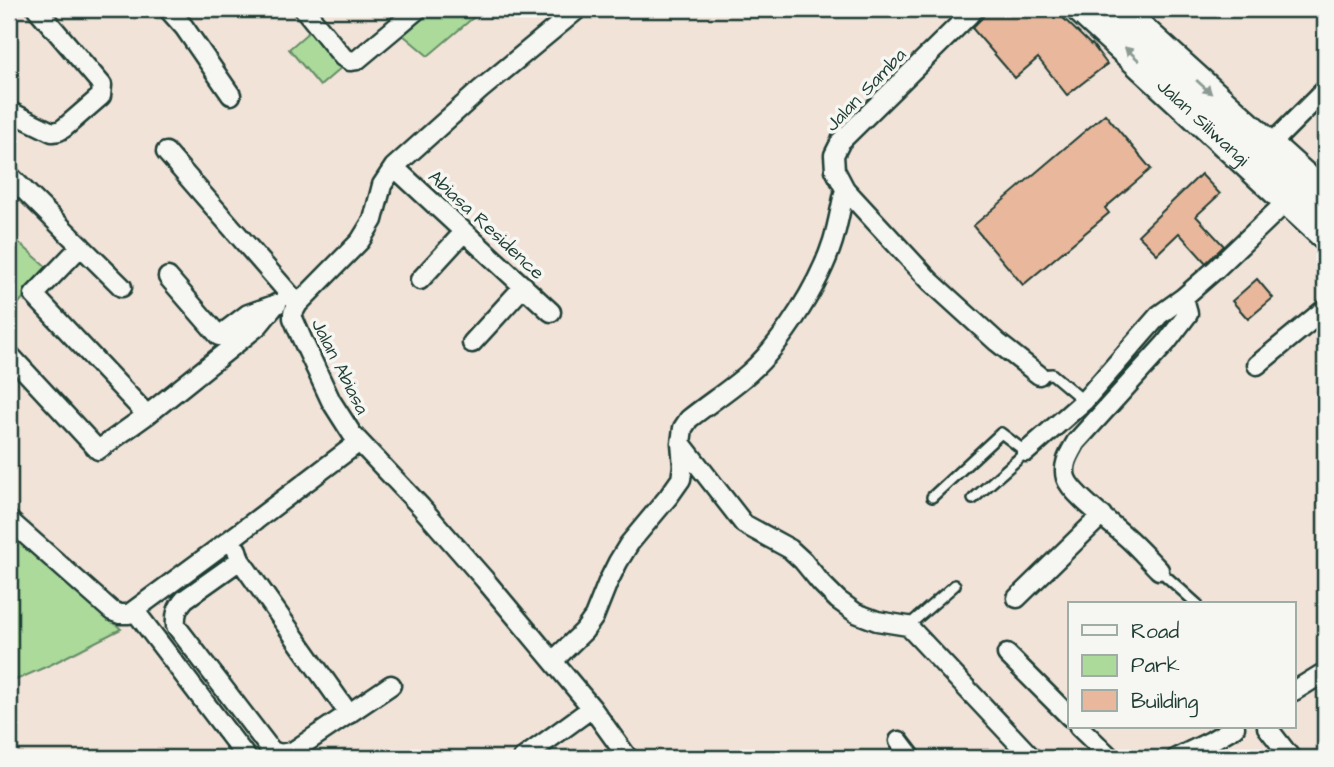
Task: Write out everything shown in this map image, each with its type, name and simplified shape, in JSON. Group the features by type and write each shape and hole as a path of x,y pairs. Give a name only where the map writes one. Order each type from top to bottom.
{"main road":[{"name":"Jalan Siliwangi","path":"1082,9 1325,234"},
{"name":"Jalan Siliwangi","path":"1117,9 1325,197"}],"street":[{"path":"9,111 52,132 59,131 101,96 102,85 37,9"},
{"path":"168,9 184,27 231,95"},
{"path":"304,9 343,57 350,61 357,60 418,9"},
{"name":"Jalan Abiasa","path":"578,9 480,90 394,167 382,185 367,231 298,304 293,318 331,401 359,442 421,507 553,661 592,708 628,758"},
{"name":"Jalan Samba","path":"845,188 835,170 834,155 841,141 975,9"},
{"path":"1269,145 1325,90"},
{"path":"166,152 298,304"},
{"name":"Abiasa Residence","path":"394,167 551,312"},
{"path":"9,175 122,287"},
{"path":"845,188 930,281 1039,376"},
{"path":"553,661 584,631 594,617 623,553 681,479 683,428 689,419 764,359 785,332 822,273 834,240 845,188"},
{"path":"1026,452 1084,401 1159,315 1184,297 1288,200"},
{"path":"420,280 464,232"},
{"path":"81,246 34,295 147,415"},
{"path":"168,277 219,336 248,314 276,304 298,304"},
{"path":"472,343 524,286"},
{"path":"1159,570 1074,491 1066,479 1065,467 1067,457 1084,432 1166,343 1188,314 1184,297"},
{"path":"9,354 98,450 147,415 258,326 276,304"},
{"path":"1257,365 1325,309"},
{"path":"9,520 112,611 129,614 359,442"},
{"path":"681,443 744,524 790,549 838,600 856,613 877,621 908,626 1032,758"},
{"path":"1017,598 1102,515"},
{"path":"239,533 235,543 240,560 349,714"},
{"path":"240,560 185,599 175,616 176,626 271,750 279,754 292,752 391,685"},
{"path":"135,611 247,758"},
{"path":"1007,654 1068,715"},
{"path":"1296,690 1325,672"},
{"path":"523,758 592,708"},
{"path":"1080,728 1111,758"},
{"path":"1176,758 1233,728"},
{"path":"1268,728 1292,758"},
{"path":"899,741 912,758"}],"lane":[{"path":"1039,376 1052,374 1084,401"},
{"path":"932,497 1001,433 1026,452 973,499"},
{"path":"1159,570 1195,602"},
{"path":"908,626 955,585"}],"green space":[{"path":"434,9 466,9 474,17 428,56 403,35"},
{"path":"311,30 342,67 320,86 289,49"},
{"path":"9,234 48,268 9,315"},
{"path":"9,529 121,629 9,683"}],"building":[{"path":"986,9 1054,9 1092,44 1107,64 1067,95 1038,58 1015,78 972,28 983,17"},
{"path":"1105,114 1151,169 1105,208 1109,213 1023,285 973,226"},
{"path":"1201,174 1220,194 1196,216 1224,246 1206,263 1179,233 1157,254 1138,235"},
{"path":"1257,279 1273,298 1248,319 1232,301"}]}
